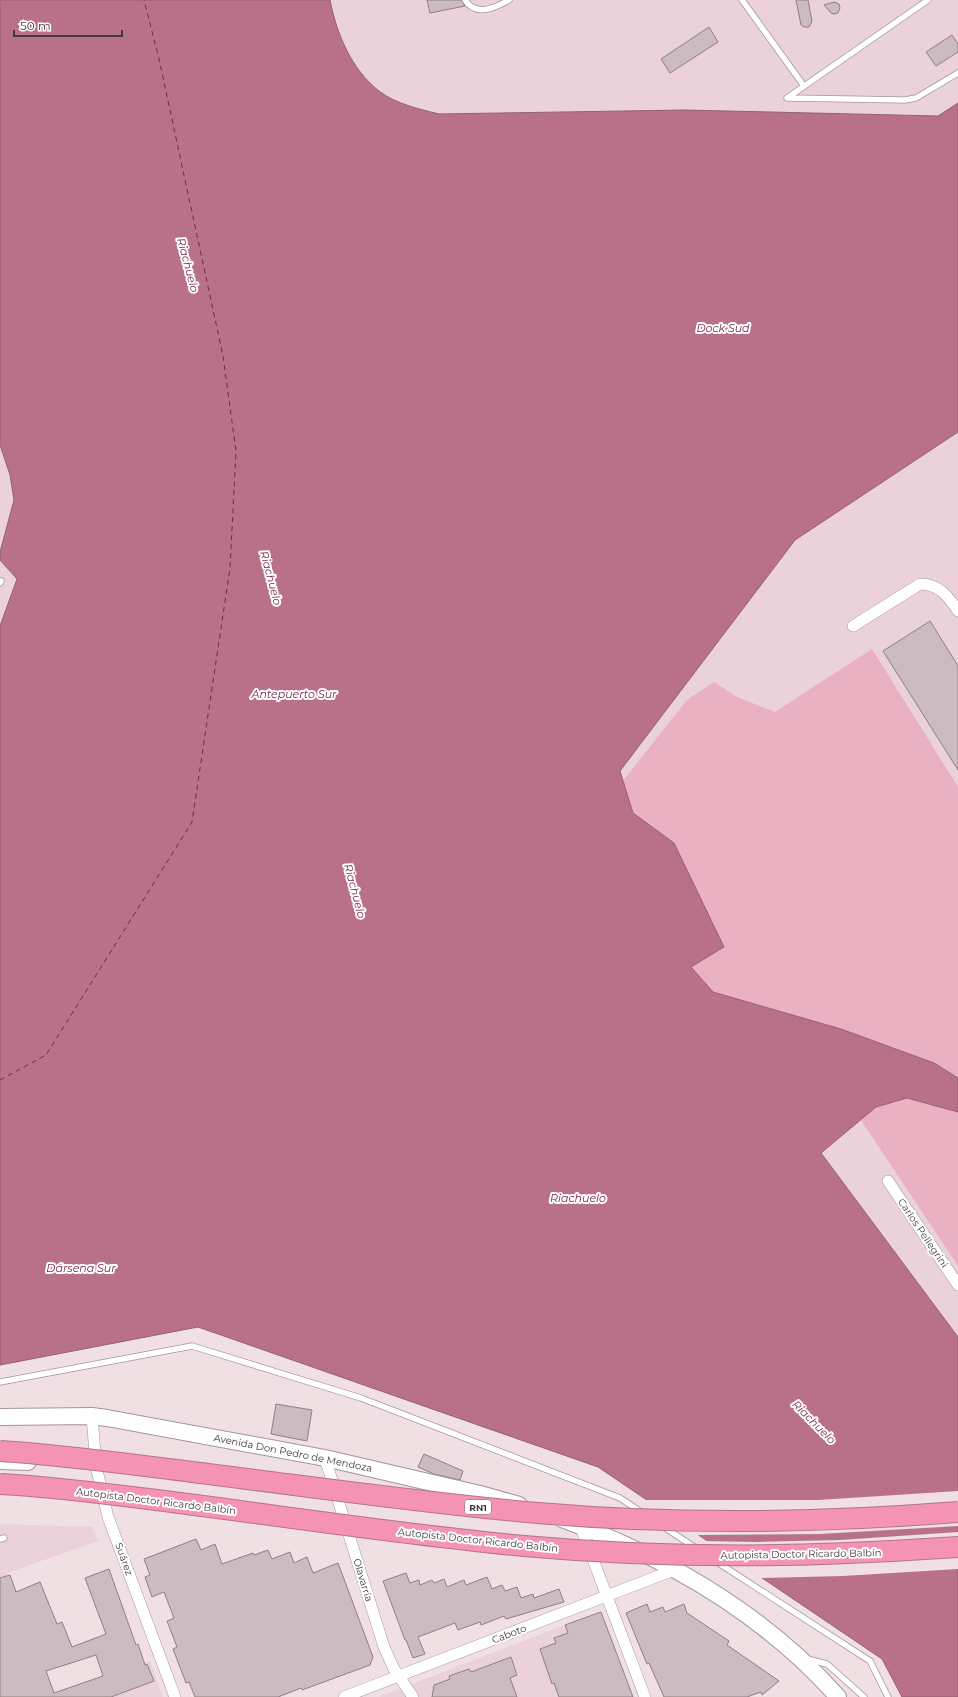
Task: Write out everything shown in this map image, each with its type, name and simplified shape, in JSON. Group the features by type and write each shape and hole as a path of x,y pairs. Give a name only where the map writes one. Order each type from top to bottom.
{"highway":[{"name":"RN1","path":"0,1451 91,1459 406,1499 554,1514 735,1522 819,1521 958,1512"},
{"name":"Autopista Doctor Ricardo Balbín","path":"0,1484 88,1492 404,1533 523,1546 594,1551 667,1555 757,1556 841,1554 958,1546"}],"main road":[{"name":"Avenida Don Pedro de Mendoza","path":"0,1417 92,1416 160,1427 325,1458 480,1494 580,1525 620,1543 712,1590 779,1639 800,1657 838,1697"},
{"name":"Avenida Don Pedro de Mendoza","path":"0,1461 96,1466 191,1477 337,1497 580,1525"}],"street":[{"path":"853,626 920,584 935,586 948,596 958,610"},
{"name":"Carlos Pellegrini","path":"888,1181 958,1285"},
{"name":"Suárez","path":"92,1416 96,1466 108,1517 175,1697"},
{"name":"Olavarría","path":"325,1458 388,1658 413,1697"},
{"path":"580,1525 644,1697"},
{"name":"Caboto","path":"344,1697 674,1570"}],"lane":[{"path":"465,0 476,9 486,10 497,7 509,0"},
{"path":"742,0 804,86"},
{"path":"928,0 787,98 905,100 916,98 958,73"},
{"path":"0,1382 192,1346 361,1398 620,1498 870,1661 888,1697"},
{"path":"800,1657 827,1664 864,1697"}],"shaded area":[{"path":"330,0 958,0 958,103 938,116 685,110 439,114 408,106 379,92 363,76 347,54"},
{"path":"958,432 958,1078 633,813 620,771 795,540"},
{"path":"0,445 10,475 14,500 0,552"},
{"path":"0,560 17,579 0,626"},
{"path":"872,649 958,787 958,1078 933,1063 841,1029 713,992 691,967 724,947 674,843 633,813 623,781 687,700 714,682 737,697 775,712"},
{"path":"907,1098 958,1112 958,1266 861,1120 876,1107"},
{"path":"876,1107 958,1112 958,1337 821,1153"},
{"path":"0,1524 92,1527 98,1541 7,1573 52,1695 150,1661 163,1697 0,1697"},
{"path":"601,1611 632,1697 379,1697"}],"water":[{"path":"0,0 330,0 341,38 353,62 369,82 386,96 408,106 439,114 685,110 938,116 958,103 958,432 795,540 620,771 633,813 674,843 724,947 691,967 713,992 841,1029 934,1063 958,1078 958,1112 907,1098 876,1107 821,1153 958,1337 958,1697 902,1697 882,1659 598,1467 198,1327 0,1365 0,626 17,579 0,560 0,552 14,500 10,475 0,445"}],"pier":[{"path":"958,1491 958,1526 820,1534 695,1535 643,1500 818,1500"},
{"path":"958,1532 958,1569 843,1576 759,1578 704,1541 756,1542 840,1540"}],"building":[{"path":"427,0 461,0 465,6 430,13"},
{"path":"796,0 808,0 812,21 809,27 804,27 801,25"},
{"path":"834,2 839,4 840,8 838,13 834,14 831,13 824,5"},
{"path":"709,27 718,42 670,73 661,59"},
{"path":"952,35 958,44 958,52 936,66 926,52"},
{"path":"930,621 958,666 958,770 883,651"},
{"path":"276,1404 312,1410 307,1441 271,1434"},
{"path":"424,1454 463,1471 460,1480 434,1474 418,1467"},
{"path":"196,1539 201,1550 215,1544 222,1564 253,1553 254,1555 268,1550 272,1559 290,1552 294,1563 307,1557 313,1573 338,1563 373,1657 370,1665 302,1690 301,1688 278,1697 195,1697 189,1682 186,1683 173,1649 177,1647 167,1621 174,1618 164,1592 152,1597 145,1577 150,1575 144,1559"},
{"path":"109,1569 136,1645 138,1644 145,1665 147,1664 154,1681 111,1697 0,1697 0,1578 10,1575 16,1592 40,1582 57,1624 62,1622 72,1647 106,1634 85,1578","holes":["96,1655 103,1676 54,1693 46,1671"]},
{"path":"406,1573 410,1583 419,1580 420,1585 432,1580 434,1583 444,1579 447,1587 464,1580 466,1585 487,1577 492,1589 502,1585 505,1591 517,1587 521,1598 533,1594 534,1598 559,1589 564,1602 506,1619 504,1616 481,1625 480,1622 458,1630 455,1623 418,1637 425,1654 413,1658 383,1581"},
{"path":"647,1604 650,1612 663,1607 665,1612 684,1604 687,1613 729,1641 727,1645 779,1681 762,1695 761,1692 747,1697 664,1697 649,1663 647,1664 626,1613"},
{"path":"601,1612 633,1697 559,1697 554,1683 552,1684 540,1649 556,1643 554,1638 568,1633 565,1625"},
{"path":"511,1657 517,1675 510,1678 517,1697 432,1697 434,1685 450,1679 449,1676 469,1669 471,1672"}],"ferry route":[{"path":"0,1080 46,1055 192,822 230,568 236,451 223,356 159,59 144,0"}],"water label":[{"name":"Riachuelo","path":"188,265"},
{"name":"Dock Sud","path":"723,328"},
{"name":"Riachuelo","path":"271,578"},
{"name":"Antepuerto Sur","path":"294,694"},
{"name":"Riachuelo","path":"355,891"},
{"name":"Riachuelo","path":"578,1198"},
{"name":"Dársena Sur","path":"81,1268"},
{"name":"Riachuelo","path":"814,1422"}]}
